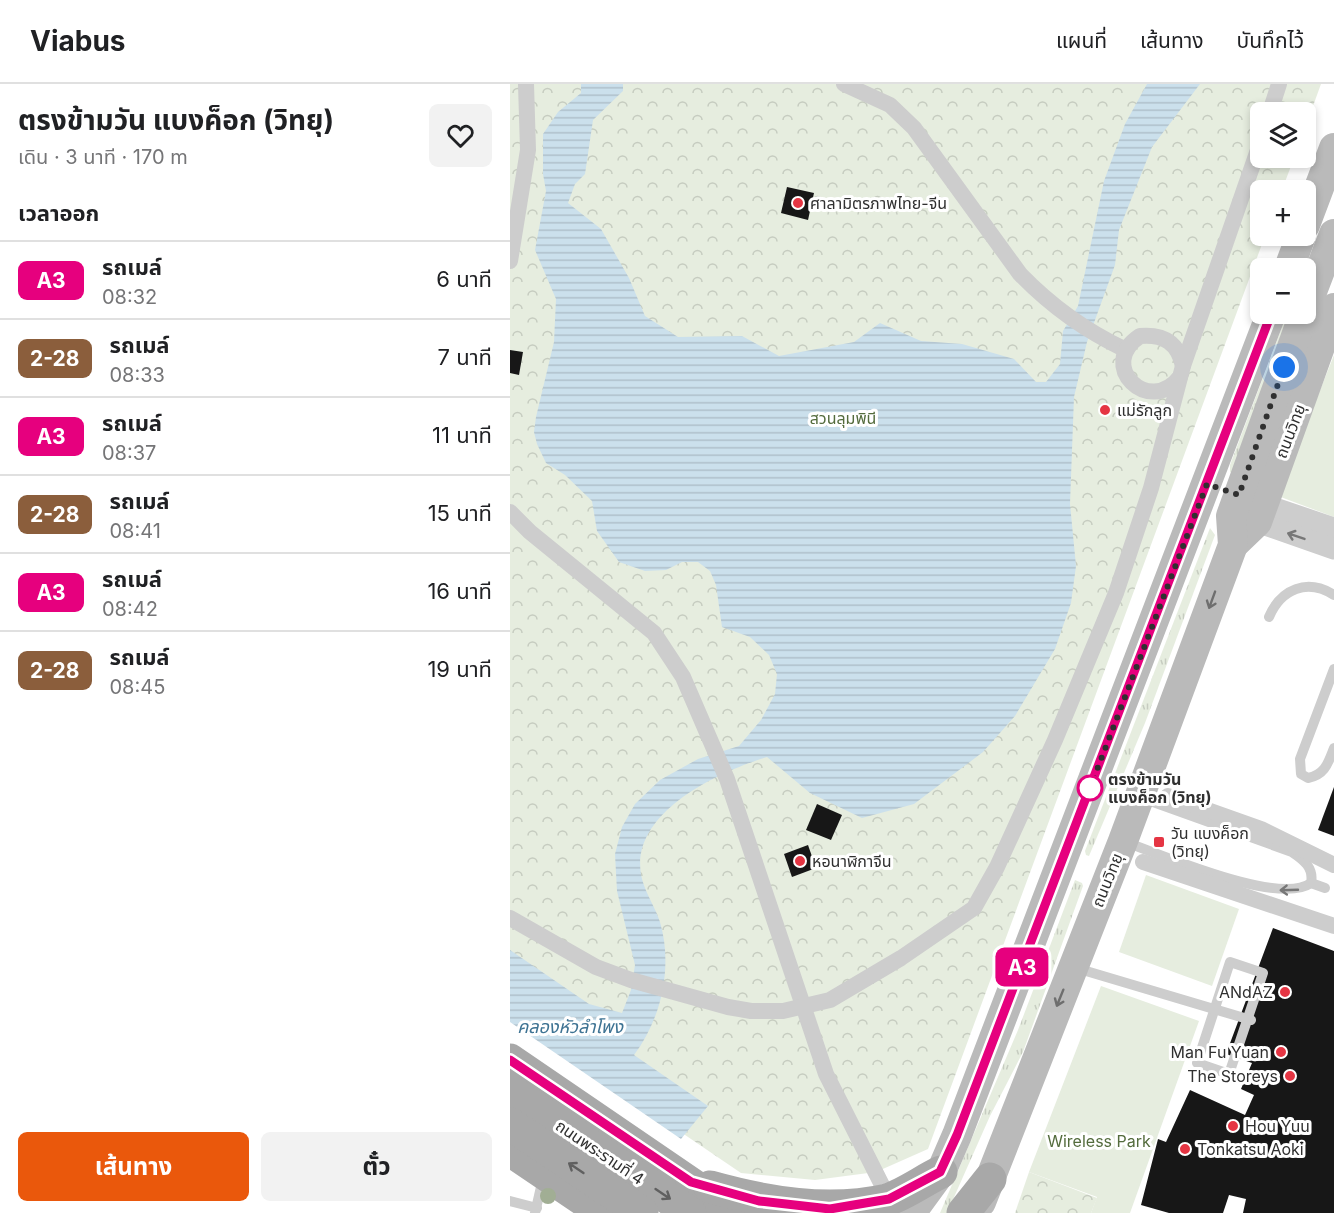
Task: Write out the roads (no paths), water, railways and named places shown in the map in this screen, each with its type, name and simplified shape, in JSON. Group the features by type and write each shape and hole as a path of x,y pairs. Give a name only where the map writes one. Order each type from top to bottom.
{"main road":[{"path":"1316,196 1334,148"},
{"name":"ถนนวิทยุ","path":"1318,281 1334,234"},
{"name":"ถนนวิทยุ","path":"977,1213 1123,841 1153,796 1233,545 1232,516 1253,507 1334,308"},
{"path":"690,1197 759,1201 830,1209 900,1206 940,1172 957,1135 1267,324"},
{"name":"ถนนวิทยุ","path":"1253,507 1301,324"},
{"path":"1207,484 1253,507"},
{"name":"ถนนพระรามที่ 4","path":"510,1060 632,1142 690,1197"},
{"name":"ถนนพระรามที่ 4","path":"510,1090 690,1197 734,1213"},
{"name":"ถนนพระรามที่ 4","path":"510,1124 642,1213"},
{"path":"510,1150 597,1208 630,1184 638,1174 639,1161 632,1142"},
{"path":"963,1213 990,1179"},
{"path":"984,1213 990,1179"},
{"path":"690,1197 703,1207 704,1213"}],"street":[{"path":"510,261 528,150 526,84"},
{"path":"844,84 890,105 914,128 1020,274 1041,296 1090,333 1124,350"},
{"path":"1273,102 1278,84"},
{"path":"510,918 596,967 693,999 751,1011 803,1008 830,1000 901,958 974,908 997,867 1055,740 1116,593 1151,488 1181,371 1252,168"},
{"path":"1140,336 1160,337 1170,341 1177,348 1181,371 1166,391 1148,392 1127,376 1122,358 1124,350 1140,336"},
{"path":"1253,507 1334,528"},
{"path":"1253,507 1334,549"},
{"path":"510,512 530,532 654,633 683,677 727,779 826,1074 900,1206"},
{"path":"1153,796 1261,829 1334,865"},
{"path":"1143,862 1334,926"}],"lane":[{"path":"1269,617 1274,605 1294,588 1321,588 1334,595"},
{"path":"1334,669 1300,759 1301,774 1308,778 1318,776 1326,768 1334,748"},
{"path":"1123,841 1246,883 1274,890 1302,889 1311,883 1313,874 1310,867 1292,852 1153,796"},
{"path":"1311,883 1325,888"},
{"path":"1230,962 1263,973 1249,1019 1229,1074 1197,1063 1230,962"},
{"path":"1073,967 1249,1019"},
{"path":"510,1201 536,1210 544,1173"}],"water":[{"name":"คลองหัวลำโพง","path":"581,84 623,84 623,91 593,120 585,174 575,184 568,203 601,229 629,278 645,316 678,337 742,336 779,356 854,342 880,323 921,341 962,344 1014,359 1036,382 1046,382 1060,364 1063,331 1078,306 1104,181 1125,124 1147,84 1200,84 1152,147 1119,230 1115,265 1087,342 1074,397 1070,504 1076,566 1071,603 1055,649 1015,716 983,752 914,804 862,818 810,793 767,757 725,773 680,799 662,816 648,835 641,856 642,879 660,922 664,939 665,974 652,1025 634,1055 708,1106 681,1139 510,1022 510,950 589,1004 622,1013 631,990 635,965 617,891 615,854 622,827 635,804 660,780 698,759 739,746 761,720 775,694 777,674 769,655 750,637 722,627 716,585 710,571 698,562 682,562 666,570 645,571 619,562 597,531 592,501 565,475 546,463 537,444 534,432 554,342 556,299 535,250 546,191 543,174 543,134 558,112 581,93"}],"place":[{"name":"ศาลามิตรภาพไทย-จีน","path":"798,203"},
{"name":"แม่รักลูก","path":"1105,410"},
{"name":"ตรงข้ามวัน แบงค็อก (วิทยุ)","path":"1090,788"},
{"name":"วัน แบงค็อก (วิทยุ)","path":"1159,842"},
{"name":"หอนาฬิกาจีน","path":"800,861"},
{"name":"ANdAZ","path":"1285,992"},
{"name":"Man Fu Yuan","path":"1281,1052"},
{"name":"The Storeys","path":"1290,1076"},
{"name":"Hou Yuu","path":"1233,1126"},
{"name":"Tonkatsu Aoki","path":"1185,1149"}],"park label":[{"name":"สวนลุมพินี","path":"843,418"},
{"name":"Wireless Park","path":"1099,1141"}]}
